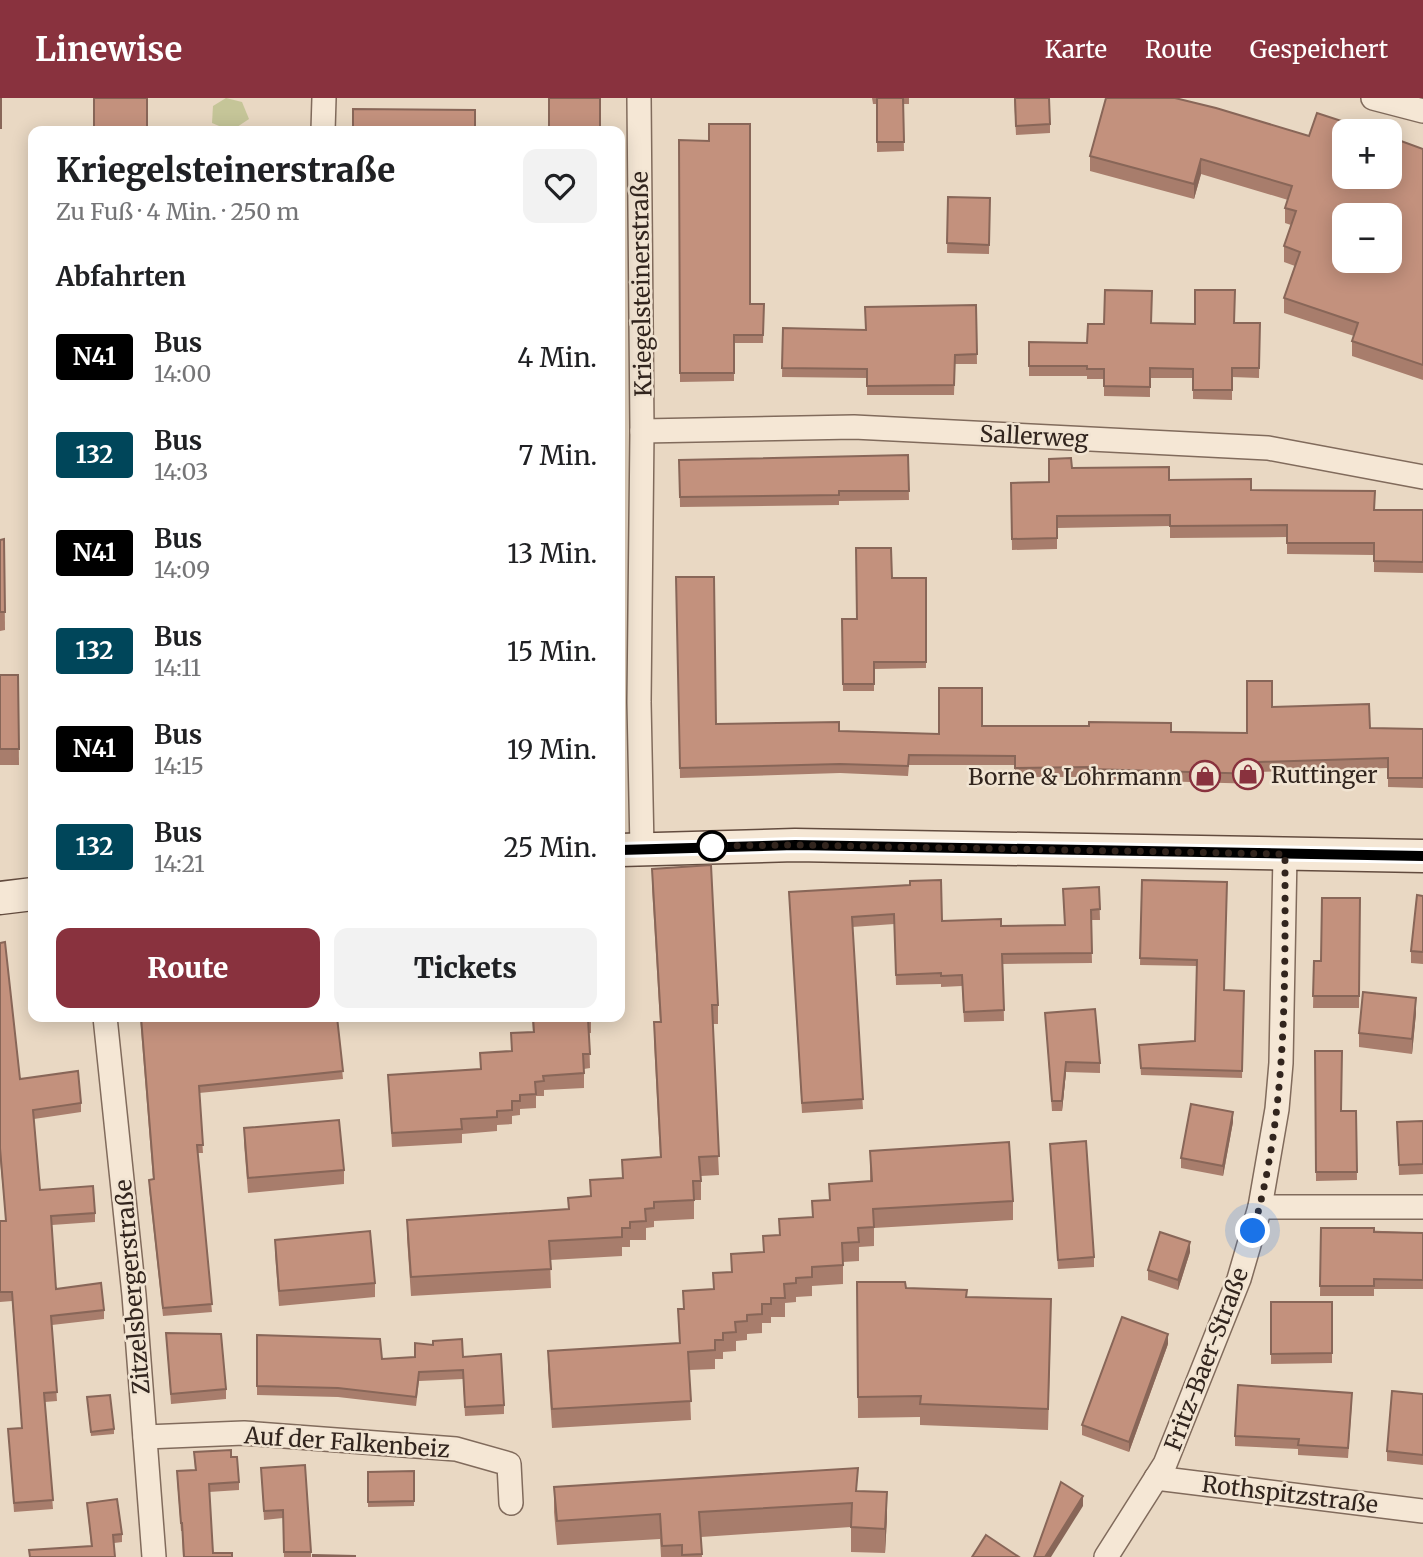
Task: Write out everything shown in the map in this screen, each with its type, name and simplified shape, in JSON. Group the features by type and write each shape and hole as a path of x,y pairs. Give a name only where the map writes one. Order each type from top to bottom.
{"street":[{"path":"323,126 324,98"},
{"name":"Kriegelsteinerstraße","path":"631,849 639,661 642,430 639,98"},
{"path":"1373,98 1423,111"},
{"name":"Sallerweg","path":"642,430 854,428 1268,448 1423,477"},
{"path":"631,849 795,845 1423,856"},
{"name":"Fritz-Baer-Straße","path":"1107,1557 1165,1464 1239,1279 1260,1207 1281,1075 1285,854"},
{"path":"0,898 28,895"},
{"name":"Zitzelsbergerstraße","path":"106,1022 123,1171 154,1557"},
{"path":"1260,1207 1423,1207"},
{"name":"Auf der Falkenbeiz","path":"145,1437 244,1433 456,1449 509,1464 511,1503"},
{"name":"Rothspitzstraße","path":"1156,1478 1423,1511"}],"green space":[{"path":"226,98 242,102 249,119 238,126 219,126 212,123 213,106"}],"building":[{"path":"94,98 147,98 147,126 94,126"},
{"path":"549,98 600,98 600,126 549,126"},
{"path":"877,98 903,98 904,142 877,142"},
{"path":"1015,98 1049,98 1050,124 1016,126"},
{"path":"1106,98 1175,98 1309,136 1317,113 1335,119 1332,119 1332,189 1402,189 1402,141 1423,149 1423,365 1352,341 1358,323 1284,298 1300,252 1284,246 1296,211 1285,208 1292,186 1201,159 1194,184 1090,156"},
{"path":"353,109 475,110 475,126 353,126"},
{"path":"709,124 750,124 750,304 764,304 763,335 734,335 734,373 680,373 679,140 709,141"},
{"path":"948,197 990,198 989,245 947,243"},
{"path":"1105,290 1152,291 1151,323 1195,324 1195,290 1235,290 1234,323 1260,323 1259,368 1232,368 1232,390 1193,390 1193,369 1150,368 1150,387 1104,386 1104,369 1087,369 1087,366 1029,366 1029,342 1087,343 1088,324 1104,324"},
{"path":"976,305 977,354 955,355 954,385 867,386 867,369 782,368 783,328 866,330 865,307"},
{"path":"908,455 909,491 839,491 839,495 680,497 679,460"},
{"path":"1071,458 1072,468 1169,467 1169,480 1251,479 1251,490 1375,491 1374,510 1423,510 1423,562 1374,561 1374,543 1287,543 1287,525 1170,526 1170,515 1057,516 1057,538 1012,539 1011,483 1049,482 1049,459"},
{"path":"4,539 5,612 0,612 0,540"},
{"path":"856,548 891,548 892,578 926,578 926,662 874,662 874,684 843,684 842,619 857,619"},
{"path":"676,577 714,577 716,724 839,722 839,731 939,734 939,688 982,688 982,726 1089,726 1089,722 1171,723 1171,732 1247,733 1247,681 1272,681 1272,707 1369,704 1370,728 1423,729 1423,778 1388,778 1388,758 1259,762 1259,774 1088,767 1015,768 1015,756 909,755 908,766 840,764 680,768"},
{"path":"0,675 18,675 19,749 0,749"},
{"path":"711,865 718,1005 712,1005 719,1156 699,1157 701,1181 693,1181 694,1200 654,1202 654,1208 645,1209 646,1221 630,1222 630,1228 622,1228 622,1237 549,1241 551,1269 411,1277 407,1220 569,1209 568,1198 591,1196 590,1180 623,1178 622,1160 661,1157 654,1022 661,1022 652,869"},
{"path":"941,880 942,921 1001,919 1001,926 1065,925 1063,889 1099,887 1100,909 1091,910 1092,953 1002,954 1004,1010 964,1012 962,975 896,975 894,914 852,917 863,1099 802,1103 789,892 910,885 910,881"},
{"path":"1142,880 1227,882 1224,990 1244,991 1242,1071 1141,1068 1139,1045 1195,1041 1197,960 1140,958"},
{"path":"1417,895 1423,896 1423,952 1411,951"},
{"path":"1322,898 1360,898 1359,996 1313,996 1314,961 1321,961"},
{"path":"5,942 20,1079 78,1071 81,1103 33,1110 40,1190 93,1186 95,1213 51,1216 56,1289 101,1283 104,1310 51,1316 57,1392 44,1393 53,1500 14,1503 8,1429 22,1428 12,1292 0,1292 0,1221 6,1221 0,1148 0,943"},
{"path":"1363,992 1416,998 1412,1039 1359,1033"},
{"path":"1095,1009 1100,1063 1066,1062 1062,1101 1052,1101 1045,1013"},
{"path":"141,1022 338,1022 343,1071 199,1086 203,1145 197,1145 212,1304 163,1308 149,1180 154,1179"},
{"path":"533,1022 588,1022 590,1054 583,1054 584,1073 543,1076 544,1081 535,1082 536,1094 520,1095 520,1101 512,1101 512,1110 497,1111 497,1117 461,1119 462,1129 392,1133 388,1075 481,1069 480,1053 512,1051 511,1033 534,1032"},
{"path":"1315,1051 1342,1051 1341,1111 1356,1111 1357,1172 1316,1172"},
{"path":"1191,1104 1233,1112 1223,1166 1181,1158"},
{"path":"339,1120 344,1170 248,1178 244,1128"},
{"path":"1423,1121 1423,1164 1399,1165 1397,1122"},
{"path":"1086,1141 1094,1257 1058,1260 1050,1144"},
{"path":"1009,1142 1013,1201 873,1209 874,1227 858,1228 859,1242 842,1243 843,1265 812,1267 812,1277 796,1278 796,1283 784,1284 785,1298 771,1298 771,1304 762,1304 762,1314 747,1315 747,1321 735,1322 736,1332 723,1333 723,1340 715,1340 715,1350 688,1352 691,1401 552,1409 548,1351 680,1343 678,1309 684,1309 683,1291 714,1289 713,1273 732,1272 731,1254 764,1252 763,1236 780,1235 779,1219 813,1217 812,1201 830,1200 829,1184 872,1181 870,1151"},
{"path":"1321,1228 1374,1228 1374,1232 1423,1233 1423,1280 1374,1279 1374,1286 1320,1286"},
{"path":"370,1231 375,1283 279,1291 275,1240"},
{"path":"1160,1232 1190,1242 1178,1280 1148,1270"},
{"path":"857,1282 905,1282 906,1288 967,1290 966,1297 1051,1299 1048,1409 920,1404 921,1396 858,1397"},
{"path":"1271,1302 1332,1302 1332,1353 1271,1354"},
{"path":"1122,1317 1168,1334 1129,1442 1082,1425"},
{"path":"166,1333 221,1334 226,1389 171,1394"},
{"path":"257,1335 380,1339 382,1359 415,1357 415,1343 433,1345 433,1341 462,1339 463,1357 501,1354 504,1405 465,1407 463,1370 419,1372 416,1397 338,1388 257,1386"},
{"path":"1238,1385 1352,1393 1348,1448 1298,1445 1299,1439 1235,1436"},
{"path":"1392,1391 1423,1394 1423,1455 1387,1451"},
{"path":"110,1395 114,1429 91,1432 87,1397"},
{"path":"231,1450 231,1457 237,1457 239,1482 209,1484 213,1553 232,1553 232,1557 184,1557 177,1471 196,1470 194,1452"},
{"path":"305,1465 311,1552 284,1552 283,1510 264,1511 261,1468"},
{"path":"858,1468 856,1491 887,1492 885,1529 851,1527 852,1503 699,1512 702,1554 682,1555 682,1545 662,1546 660,1514 557,1521 554,1487"},
{"path":"414,1471 414,1501 368,1502 368,1472"},
{"path":"1061,1482 1083,1496 1045,1557 1034,1557"},
{"path":"117,1499 122,1534 113,1535 115,1557 30,1557 29,1550 92,1546 87,1503"},
{"path":"986,1535 1019,1557 972,1557"},
{"path":"355,1556 355,1557 313,1557"}],"bus line":[{"name":"N41","path":"625,850 795,845 1423,856"}],"place":[{"name":"Ruttinger","path":"1248,774"},
{"name":"Borne & Lohrmann","path":"1205,776"}],"route":[{"path":"712,846 795,845 1285,854 1280,1086 1260,1207 1253,1231"}]}
